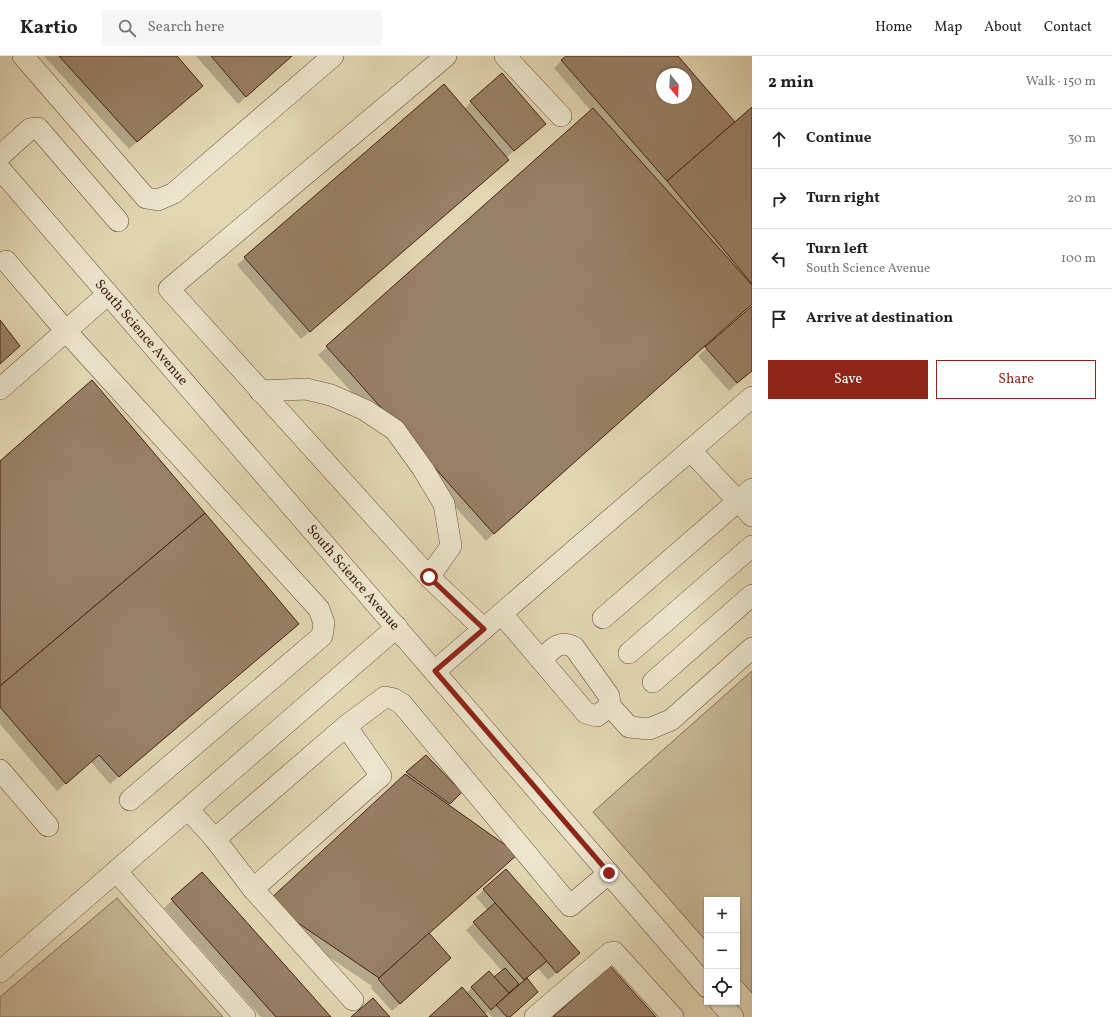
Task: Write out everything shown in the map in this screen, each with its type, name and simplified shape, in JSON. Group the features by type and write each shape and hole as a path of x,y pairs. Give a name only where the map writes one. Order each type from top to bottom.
{"street":[{"path":"22,56 146,198 158,200 174,193 333,56"},
{"path":"446,56 169,289 429,577 484,629"},
{"path":"505,56 561,116"},
{"path":"0,156 30,129 38,128 118,221"},
{"name":"South Science Avenue","path":"0,169 397,626 704,984"},
{"path":"6,261 65,330 319,609 324,623 322,636 130,800"},
{"path":"0,389 65,330 108,294"},
{"path":"260,391 306,389 331,395 365,410 395,430 423,469 444,504 451,546 429,577"},
{"path":"435,671 752,397"},
{"path":"690,450 745,495 752,516"},
{"path":"603,618 745,495"},
{"path":"629,653 752,546"},
{"path":"653,682 752,595"},
{"path":"502,614 586,713 597,716 610,706"},
{"path":"0,972 397,626"},
{"path":"541,660 559,644 566,643 574,647 609,696 610,706 628,727 649,729 671,720 752,648"},
{"path":"215,839 346,726 386,697 394,699 402,704 570,906 609,873"},
{"path":"253,889 381,776 346,726"},
{"path":"0,770 48,826"},
{"path":"188,809 215,839 253,889 353,1000"},
{"path":"116,871 245,1017"},
{"path":"535,1017 610,952 614,952 673,1017"},
{"path":"723,1005 733,1017"}],"shaded area":[{"path":"752,671 752,993 740,979 740,897 704,897 704,939 593,812"},
{"path":"117,898 223,1017 0,1017 0,997"}],"building":[{"path":"59,56 177,56 203,86 137,142"},
{"path":"211,56 292,56 246,97"},
{"path":"566,56 678,56 688,68 656,68 656,104 692,104 692,72 735,122 667,181 561,60"},
{"path":"502,73 546,124 514,151 470,101"},
{"path":"444,84 509,160 310,332 244,257"},
{"path":"752,107 752,284 667,181"},
{"path":"593,108 752,285 752,304 494,534 326,346"},
{"path":"752,306 752,371 737,383 705,347"},
{"path":"0,320 20,346 0,364"},
{"path":"92,380 205,513 0,686 0,461"},
{"path":"205,513 299,624 119,777 99,755 66,784 0,707 0,686"},
{"path":"426,755 462,792 450,804 406,772"},
{"path":"405,774 518,854 379,978 267,902"},
{"path":"506,869 580,953 557,973 483,889"},
{"path":"202,872 331,1017 276,1017 171,899"},
{"path":"495,903 547,961 524,980 473,922"},
{"path":"429,933 451,958 400,1004 378,979"},
{"path":"610,966 656,1017 553,1017"},
{"path":"505,968 519,984 509,993 494,977"},
{"path":"489,971 509,993 491,1010 471,987"},
{"path":"527,978 538,992 510,1017 507,1017 496,1005"},
{"path":"462,987 488,1017 429,1017"},
{"path":"373,998 390,1017 351,1017"}],"route":[{"path":"429,577 484,629 435,671 609,873"}]}
